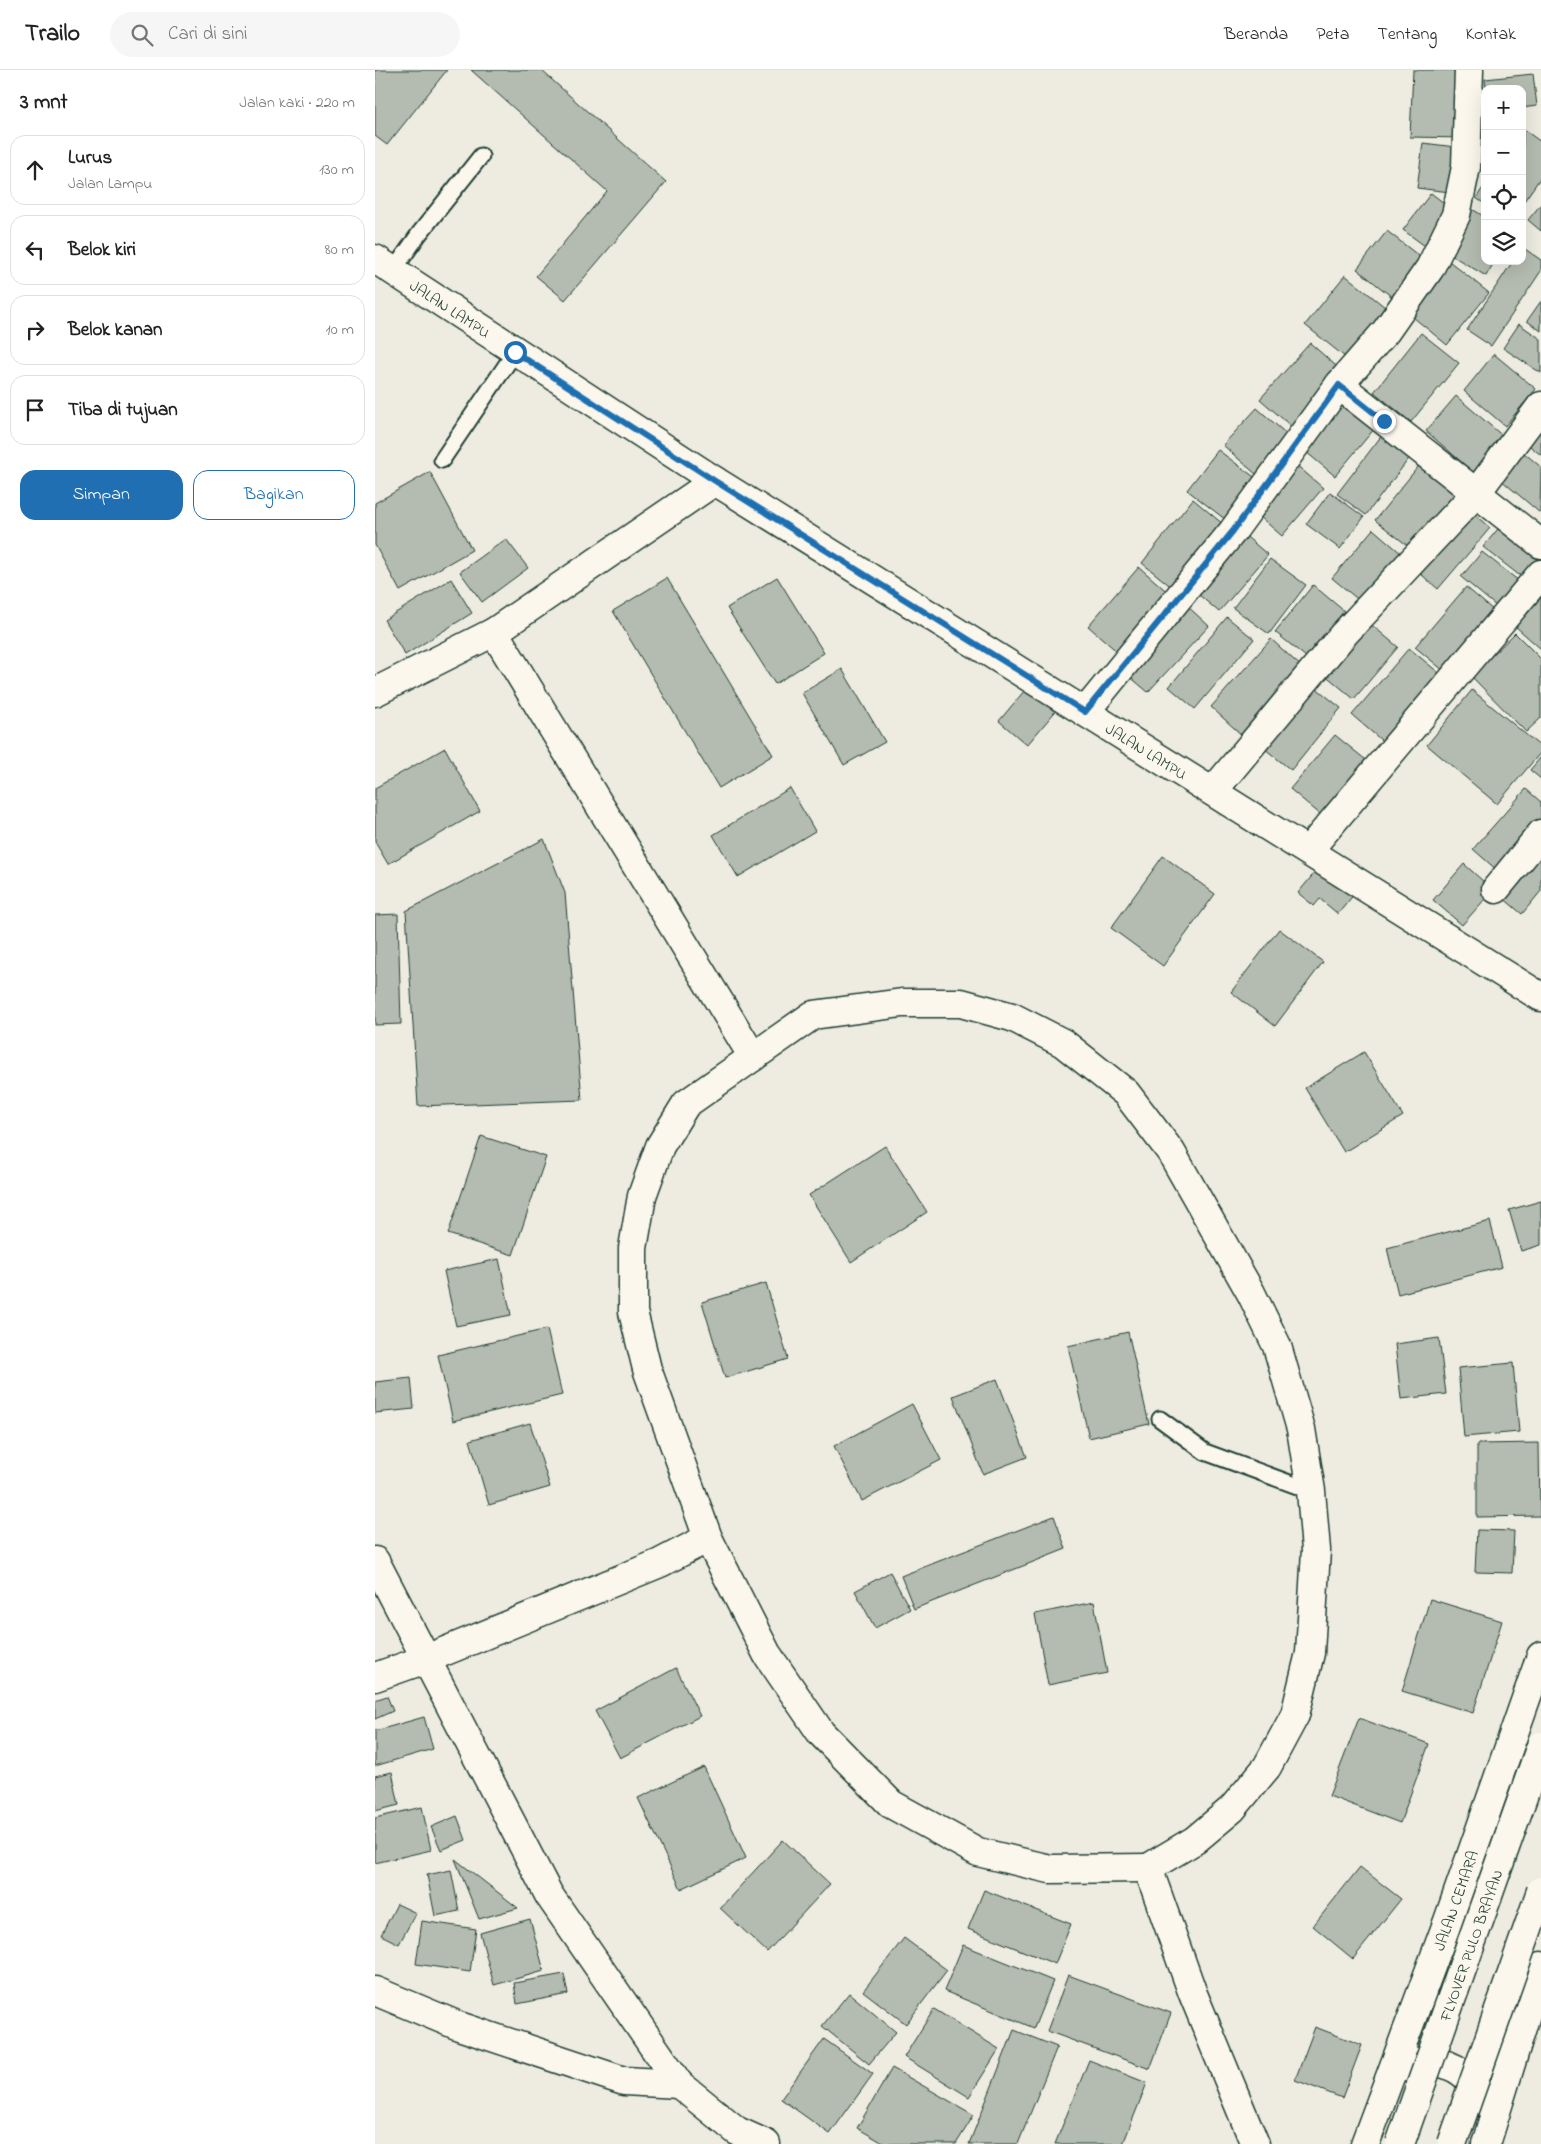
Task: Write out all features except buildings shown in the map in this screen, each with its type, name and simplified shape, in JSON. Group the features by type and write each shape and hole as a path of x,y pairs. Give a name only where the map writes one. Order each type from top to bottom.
{"main road":[{"path":"1085,712 1233,531 1339,385 1386,331 1424,276 1456,215 1466,167 1469,70"},
{"name":"JALAN LAMPU","path":"384,265 715,481 1541,996"},
{"path":"1339,385 1541,544"},
{"path":"1213,791 1343,635 1477,492 1541,406"},
{"path":"375,692 494,632 715,481"},
{"path":"1308,851 1541,574"},
{"path":"494,632 753,1057"},
{"path":"1497,889 1541,834"},
{"path":"902,1003 961,1003 1012,1017 1063,1043 1126,1093 1171,1152 1251,1293 1277,1346 1301,1429 1311,1491 1316,1550 1310,1653 1295,1715 1267,1767 1231,1809 1195,1840 1148,1868 1050,1869 978,1852 891,1804 821,1733 772,1662 743,1610 707,1538 647,1369 633,1312 633,1248 642,1196 660,1146 686,1104 753,1057 813,1015 902,1003"},
{"path":"375,1677 426,1659 660,1563 707,1538"},
{"path":"375,1561 549,1895 679,2084 737,2131 765,2144"},
{"name":"JALAN CEMARA","path":"1365,2144 1448,1922 1541,1656"},
{"name":"FLYOVER PULO BRAYAN","path":"1400,2144 1541,1746"},
{"path":"1148,1868 1193,1994 1255,2144"},
{"path":"1452,2144 1541,1891"},
{"path":"1489,2134 1534,2008 1541,1966"},
{"path":"375,1991 459,2026 624,2081 679,2084"},
{"path":"1389,2080 1411,2064 1430,2061 1451,2066 1468,2078 1479,2093 1489,2134"}],"lane":[{"path":"384,265 419,234 481,156"},
{"path":"442,460 515,352"},
{"path":"1160,1419 1205,1452 1311,1491"}],"route":[{"path":"515,352 715,481 1085,712 1233,531 1339,385 1384,421"}]}
